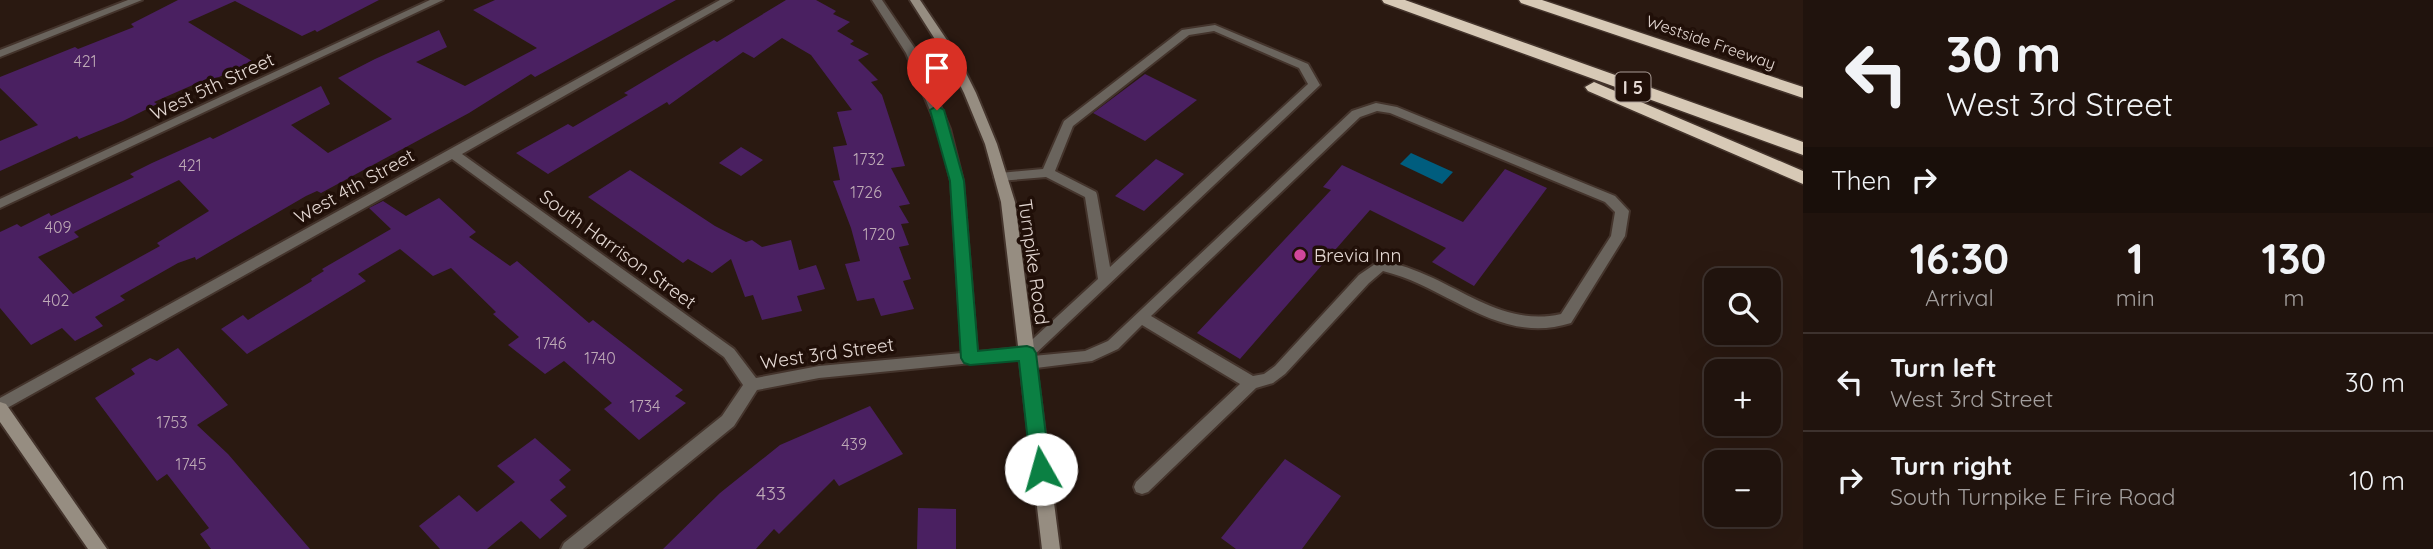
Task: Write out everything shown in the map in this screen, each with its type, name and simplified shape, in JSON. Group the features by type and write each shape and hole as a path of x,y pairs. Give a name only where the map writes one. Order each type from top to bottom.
{"highway":[{"name":"I 5","path":"1390,0 1803,149"},
{"name":"Westside Freeway","path":"1527,0 1803,93"},
{"path":"1462,25 1594,87 1803,178"}],"street":[{"path":"0,54 137,0"},
{"name":"West 5th Street","path":"0,204 438,0"},
{"name":"West 4th Street","path":"0,408 728,0"},
{"path":"877,0 912,53 944,129 957,181 970,358"},
{"name":"Turnpike Road","path":"915,0 951,55 970,93 1008,202 1051,549"},
{"path":"1028,358 1105,281 1314,85 1304,66 1215,28 1186,32 1068,124 1048,173"},
{"name":"West 3rd Street","path":"570,549 728,421 752,385 820,372 970,358 1087,357 1113,345 1356,114 1376,107 1393,110 1610,199 1622,211 1618,236 1566,319 1552,325 1519,321 1487,312 1401,268 1381,265 1364,279 1280,370 1268,379 1251,383"},
{"name":"South Harrison Street","path":"452,153 729,353 752,385"},
{"path":"1000,177 1048,173 1091,195 1105,281"},
{"path":"1141,317 1251,383 1142,487"},
{"path":"0,408 98,549"}],"water":[{"path":"1411,153 1453,172 1442,184 1400,164"}],"building":[{"path":"178,0 379,0 317,32 315,30 302,36 235,1 188,22 252,61 215,79 211,77 154,102 157,104 123,121 79,139 77,136 0,171 0,141 38,125 0,88 0,77 134,27 131,24"},
{"path":"495,0 676,0 535,77 531,74 469,113 321,193 317,191 306,196 196,260 195,257 178,263 120,296 125,300 95,317 103,326 75,341 62,328 31,345 0,308 0,232 17,224 21,227 49,213 51,216 134,177 130,174 152,163 210,137 213,139 321,86 330,104 291,125 328,153 392,119 338,78 439,30 447,47 416,62 465,86 537,48 473,10","holes":["179,180 209,211 157,243 160,246 73,294 38,257 79,237 74,232"]},
{"path":"786,0 816,0 836,11 833,14 850,22 837,31 854,41 850,44 869,54 858,60 878,80 871,82 882,95 905,166 891,168 910,204 899,206 909,223 901,224 909,245 899,247 911,279 903,281 914,309 881,316 874,298 857,301 845,264 860,261 833,181 840,180 833,147 847,145 837,112 852,110 811,55 782,38 754,58 743,52 669,105 667,102 548,174 516,153 568,124 573,127 628,95 624,93 686,56 714,40 717,42"},
{"path":"1145,74 1197,100 1145,141 1093,113"},
{"path":"741,147 763,160 741,176 719,163"},
{"path":"1156,159 1184,174 1144,211 1115,196"},
{"name":"Brevia Inn","path":"1342,165 1463,222 1505,169 1547,188 1474,286 1432,262 1446,248 1370,210 1240,359 1197,333 1331,190 1323,187"},
{"path":"630,170 715,226 746,242 752,240 762,247 791,240 799,270 816,265 825,289 797,296 802,311 762,320 753,295 745,297 731,259 712,273 688,259 683,263 588,197"},
{"path":"439,198 476,232 469,237 510,266 517,261 589,323 593,320 683,390 675,396 686,403 639,440 604,409 612,403 564,361 545,374 508,345 519,337 493,314 496,312 451,268 433,276 400,249 358,274 366,281 247,354 221,329 243,315 248,320 312,281 311,279 324,271 322,269 391,229 369,208 383,201 406,216"},
{"path":"178,348 228,405 197,425 228,454 310,549 211,549 200,534 209,528 167,474 157,481 95,398 135,374 131,369 150,358 157,361"},
{"path":"870,406 903,454 839,486 834,479 779,534 774,529 756,549 663,549 720,493 780,445"},
{"path":"535,438 571,470 559,480 566,487 550,500 567,516 540,539 521,521 487,549 440,549 419,526 459,495 477,512 515,482 497,466"},
{"path":"1285,459 1341,496 1302,549 1236,549 1221,538"},
{"path":"918,508 956,509 956,549 917,549"}],"place":[{"name":"Brevia Inn","path":"1300,255"}],"route":[{"path":"937,110 957,181 970,358 1027,353 1041,469"}]}
